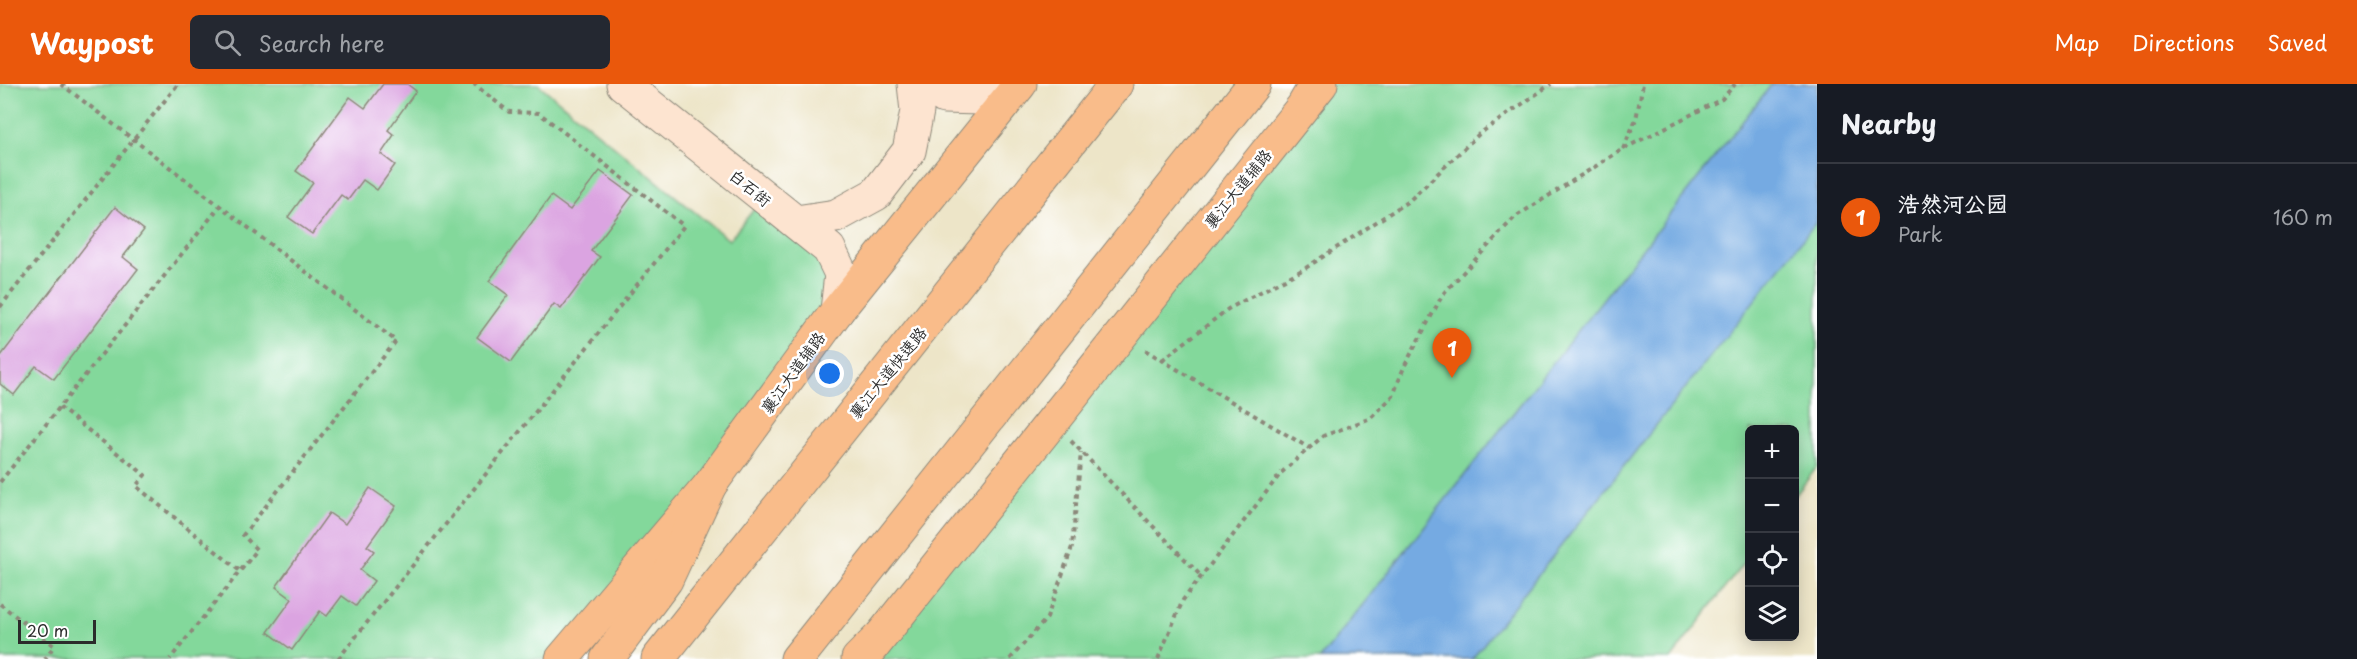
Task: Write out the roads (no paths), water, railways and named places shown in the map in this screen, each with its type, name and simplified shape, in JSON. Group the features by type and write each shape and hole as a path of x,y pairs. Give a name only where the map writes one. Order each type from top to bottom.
{"main road":[{"name":"襄江大道辅路","path":"562,659 710,485 837,311 1020,84"},
{"name":"襄江大道快速路","path":"657,659 1116,84"},
{"path":"797,659 1254,84"},
{"name":"襄江大道辅路","path":"867,652 1314,90"},
{"path":"607,659 666,580 710,485"}],"street":[{"name":"白石街","path":"623,84 829,249 841,274 837,311"},
{"path":"796,222 836,216 876,194 909,151 917,111 914,84"},
{"path":"928,84 944,97 979,98 1001,84"}],"water":[{"path":"1772,84 1817,84 1817,221 1472,659 1320,659"}],"place":[{"name":"浩然河公园","path":"1452,378"}]}
